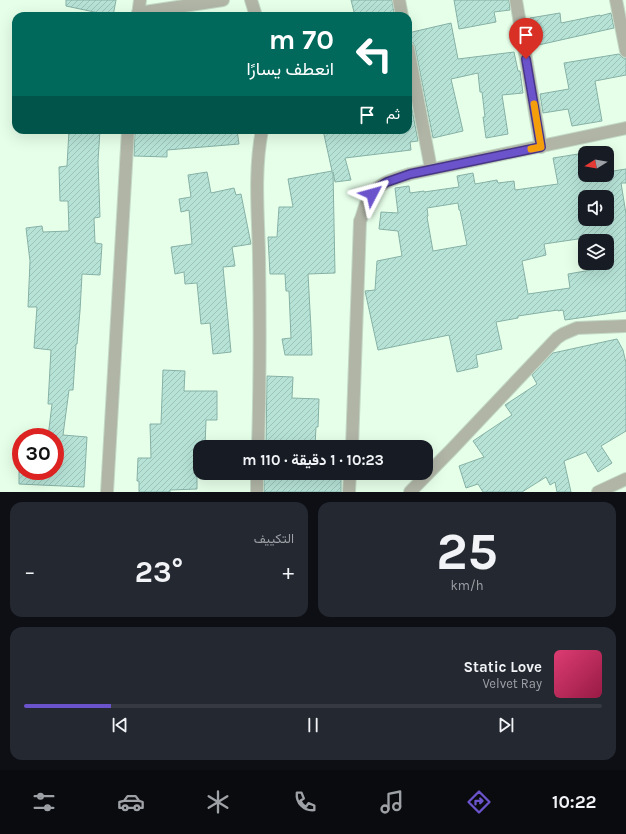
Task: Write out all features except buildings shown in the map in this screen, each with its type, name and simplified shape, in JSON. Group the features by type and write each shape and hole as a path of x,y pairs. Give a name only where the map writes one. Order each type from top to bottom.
{"street":[{"path":"138,12 140,0"},
{"path":"155,12 223,0"},
{"path":"251,0 255,12"},
{"path":"399,0 401,12"},
{"path":"516,0 541,147"},
{"path":"616,0 626,51"},
{"path":"412,69 431,169"},
{"path":"352,440 360,221 367,201 377,188 387,182 410,174 626,128"},
{"path":"107,492 128,134"},
{"path":"258,440 260,313 258,180 259,148 261,134"},
{"path":"410,492 557,338 577,328 626,326"},
{"path":"598,492 626,479"},
{"path":"257,480 257,492"},
{"path":"349,492 350,480"}],"slow traffic":[{"path":"531,149 541,147 534,104"}],"route":[{"path":"372,194 377,188 387,182 410,174 541,147 526,59"}]}
